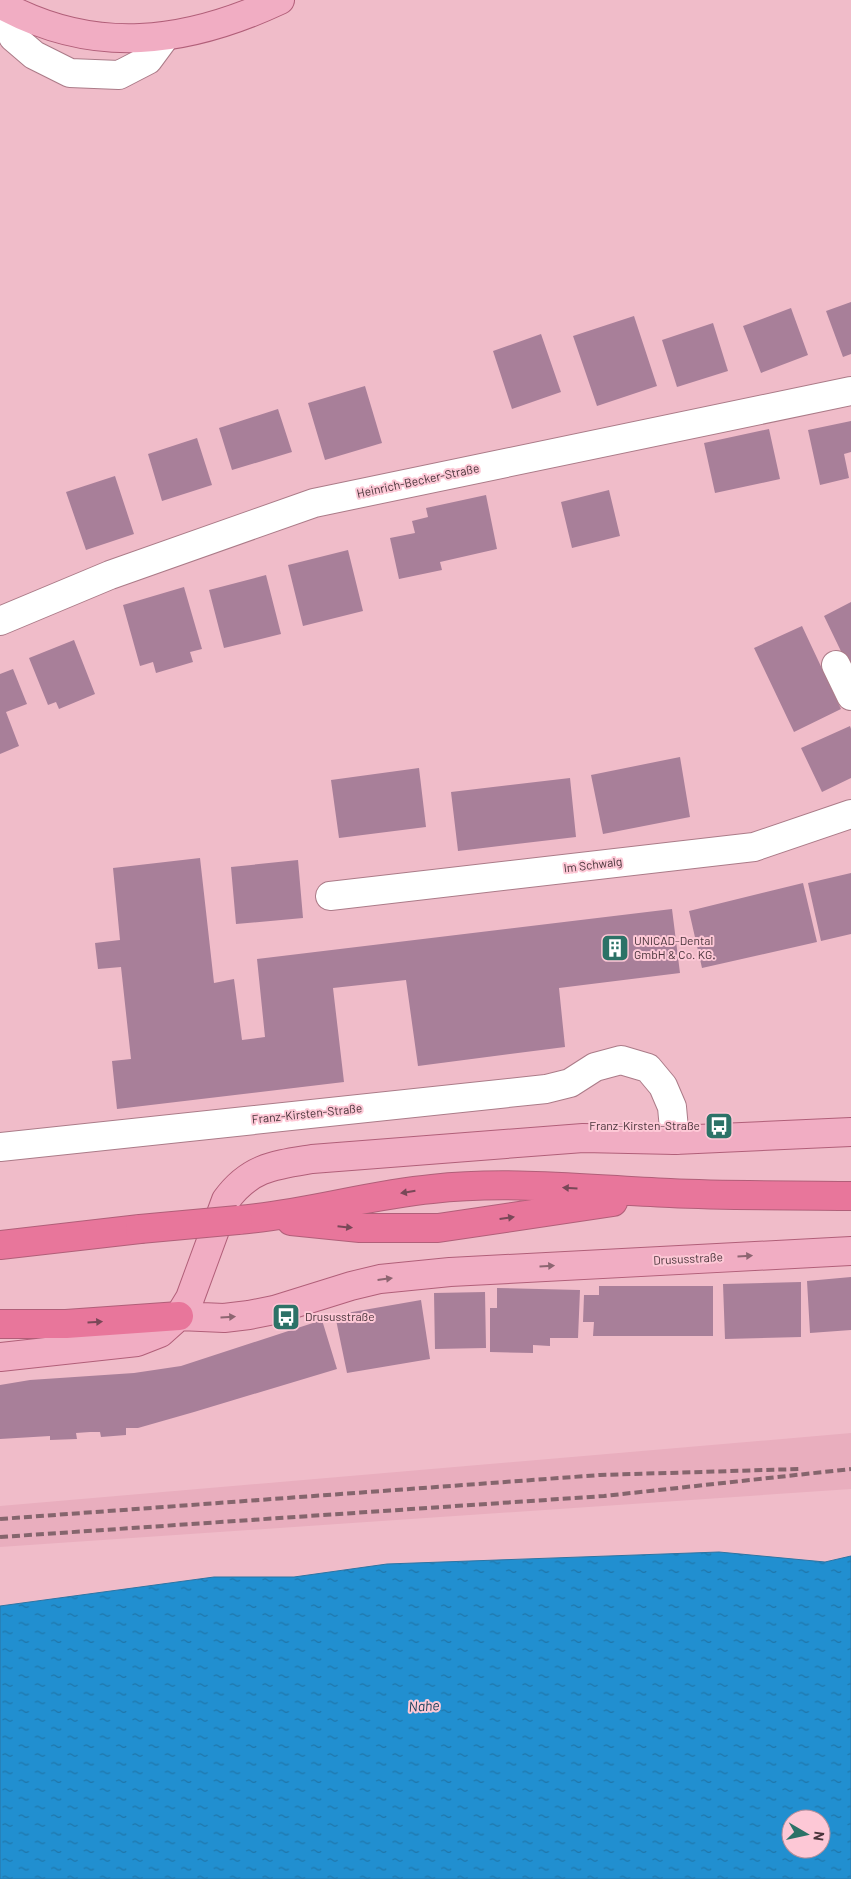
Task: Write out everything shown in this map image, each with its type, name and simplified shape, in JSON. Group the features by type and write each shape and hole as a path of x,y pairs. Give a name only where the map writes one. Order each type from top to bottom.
{"highway":[{"path":"0,1245 140,1229 261,1218 432,1188 514,1186 671,1194 851,1196"},
{"path":"261,1218 360,1228 438,1228 671,1194"},
{"path":"0,1324 66,1324 179,1316"}],"main road":[{"path":"1,4 39,22 62,30 89,36 138,39 165,37 214,26 245,16 280,0"},
{"path":"0,1358 137,1342 160,1333 179,1316 190,1298 226,1200 236,1186 252,1175 272,1166 312,1159 583,1138 675,1140 851,1132"},
{"name":"Drususstraße","path":"179,1316 224,1318 249,1315 274,1310 380,1279 450,1272 851,1251"}],"street":[{"path":"1,4 13,36 34,55 70,73 119,75 148,60 165,37"},
{"name":"Heinrich-Becker-Straße","path":"0,621 110,575 314,503 851,392"},
{"path":"836,665 851,696"},
{"name":"Im Schwalg","path":"330,896 754,847 851,814"},
{"name":"Franz-Kirsten-Straße","path":"0,1147 546,1089 570,1083 596,1068 621,1060 648,1068 663,1086 672,1107 675,1140"}],"shaded area":[{"path":"851,1433 851,1489 0,1547 0,1506"}],"water":[{"name":"Nahe","path":"719,1552 825,1562 851,1556 851,1879 0,1879 0,1606 214,1577 294,1577 387,1564"}],"building":[{"path":"851,302 851,354 843,357 826,311"},
{"path":"791,308 808,355 761,373 743,326"},
{"path":"634,316 657,386 597,406 573,336"},
{"path":"713,323 728,371 677,387 662,340"},
{"path":"541,334 561,392 512,409 493,351"},
{"path":"365,386 382,443 325,460 308,403"},
{"path":"278,409 292,452 232,470 219,428"},
{"path":"851,421 851,452 844,454 849,478 820,485 808,430"},
{"path":"769,429 780,479 715,493 704,443"},
{"path":"197,438 212,485 162,501 148,454"},
{"path":"115,476 134,534 86,550 66,492"},
{"path":"609,490 620,536 572,548 561,502"},
{"path":"486,495 497,549 440,562 442,570 399,579 390,538 415,533 412,521 428,517 426,508"},
{"path":"348,550 363,611 303,626 288,565"},
{"path":"266,575 281,634 224,648 209,590"},
{"path":"184,587 202,649 190,652 193,662 156,673 153,662 140,666 123,605"},
{"path":"851,602 851,672 824,616"},
{"path":"802,626 841,709 794,732 754,648"},
{"path":"74,640 95,694 59,709 56,702 48,705 29,658"},
{"path":"13,669 27,704 6,712 19,746 0,754 0,674"},
{"path":"850,726 851,778 822,792 801,748"},
{"path":"680,757 690,817 603,834 591,775"},
{"path":"419,768 426,827 339,838 331,780"},
{"path":"570,778 576,837 458,851 451,792"},
{"path":"200,858 214,983 234,979 242,1040 265,1037 257,959 672,909 680,973 559,988 565,1047 418,1066 406,980 333,988 344,1082 117,1109 112,1061 131,1059 121,967 98,969 95,943 120,940 113,868"},
{"path":"298,860 303,918 236,924 231,867"},
{"path":"851,873 851,934 821,941 808,883"},
{"path":"803,883 817,942 702,968 689,911"},
{"path":"851,1277 851,1330 810,1333 807,1281"},
{"path":"801,1282 801,1337 725,1339 723,1284"},
{"path":"599,1286 713,1286 713,1336 593,1336 594,1322 583,1322 584,1295 599,1295"},
{"path":"497,1288 580,1290 578,1338 550,1338 550,1346 533,1345 533,1353 490,1352 490,1308 497,1308"},
{"path":"485,1292 486,1348 435,1349 434,1293"},
{"path":"421,1300 430,1359 347,1373 335,1315"},
{"path":"322,1320 337,1369 138,1428 126,1428 126,1435 101,1437 100,1432 90,1432 76,1433 77,1439 50,1440 50,1436 0,1439 0,1385 30,1380 134,1373 181,1366"}],"railway":[{"path":"0,1519 600,1475 799,1469"},
{"path":"0,1537 604,1496 851,1469"}],"place":[{"name":"UNICAD-Dental GmbH & Co. KG.","path":"615,948"},
{"name":"Franz-Kirsten-Straße","path":"719,1126"},
{"name":"Drususstraße","path":"286,1317"}]}
